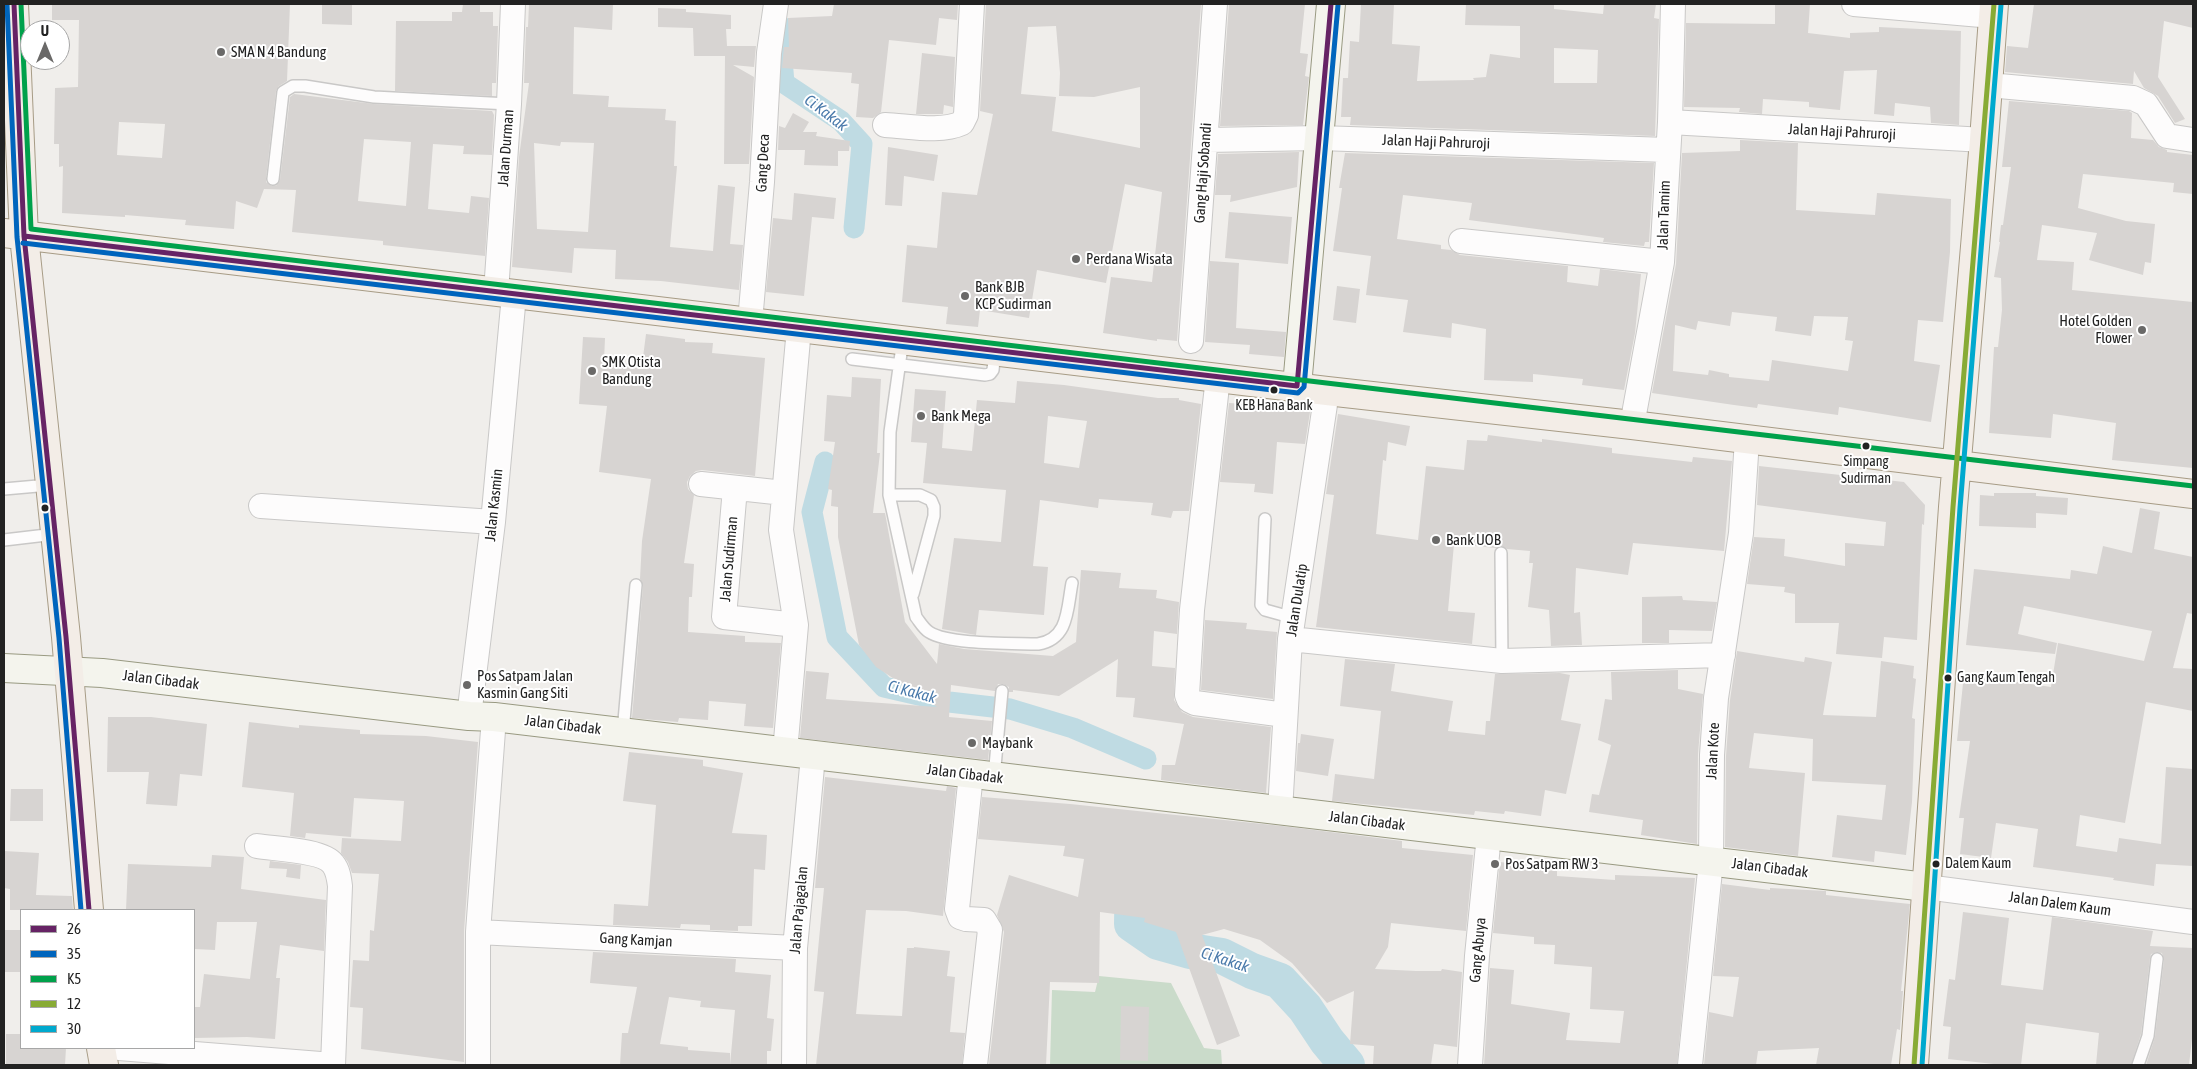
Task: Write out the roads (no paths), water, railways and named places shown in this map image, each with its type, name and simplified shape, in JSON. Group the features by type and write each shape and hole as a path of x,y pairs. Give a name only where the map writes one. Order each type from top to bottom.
{"main road":[{"path":"14,4 14,234 55,534 89,909"},
{"path":"1297,386 1331,4"},
{"path":"1914,1065 1956,466 1984,140 1993,10"},
{"path":"14,234 799,328 901,352 996,350 1327,391 1632,425 2193,494"},
{"name":"Jalan Cibadak","path":"4,668 69,673 102,673 623,732 1926,887"},
{"path":"101,1049 104,1065"}],"street":[{"name":"Jalan Durman","path":"505,294 512,4"},
{"name":"Gang Deca","path":"750,322 762,182 769,53 776,4"},
{"path":"885,125 943,128 962,123 966,115 972,4"},
{"name":"Gang Haji Sobandi","path":"1191,341 1215,4"},
{"name":"Jalan Tamim","path":"1632,425 1662,262 1670,122 1673,4"},
{"path":"1854,4 1993,10"},
{"path":"1988,85 2133,98 2146,104 2167,136 2193,140"},
{"name":"Jalan Haji Pahruroji","path":"1670,122 1984,140"},
{"name":"Jalan Haji Pahruroji","path":"1206,140 1320,138 1562,148 1667,150"},
{"path":"1461,241 1662,262"},
{"name":"Jalan Kasmin","path":"478,1065 481,716 505,294"},
{"path":"785,752 796,625 781,530 799,328"},
{"path":"1218,377 1192,610 1187,695 1189,700 1195,703 1285,714"},
{"name":"Jalan Dulatip","path":"1280,811 1292,628 1327,391"},
{"name":"Jalan Kote","path":"1690,1065 1711,861 1712,755 1716,698 1741,533 1747,439"},
{"path":"701,484 784,493"},
{"name":"Jalan Sudirman","path":"735,488 724,617 796,625"},
{"path":"262,506 493,522"},
{"path":"1292,628 1502,660 1723,656"},
{"name":"Jalan Pajagalan","path":"794,1065 795,948 813,756"},
{"path":"975,1065 990,930 984,920 960,917 957,909 982,776"},
{"name":"Gang Abuya","path":"1470,1065 1477,956 1489,835"},
{"path":"132,1049 333,1065 339,875 334,865 320,855 257,846"},
{"name":"Jalan Dalem Kaum","path":"1926,887 2193,922"},
{"name":"Gang Kamjan","path":"478,932 795,948"}],"lane":[{"path":"272,179 283,92 293,86 305,86 374,97 509,104"},
{"path":"852,359 901,352 890,432 889,495 916,616 929,632 952,639 1005,647 1049,642 1057,637 1065,622 1072,583"},
{"path":"4,489 49,485"},
{"path":"889,495 920,495 931,500 934,507 934,516 912,598"},
{"path":"1265,519 1261,605 1265,610 1292,628"},
{"path":"4,540 55,534"},
{"path":"1501,553 1502,660"},
{"path":"623,732 636,585"},
{"path":"982,776 998,728 1002,691"},
{"path":"2138,1065 2148,1036 2157,959"}],"waterway":[{"name":"Ci Kakak","path":"779,24 784,83 841,121 862,144 854,228"},
{"name":"Ci Kakak","path":"825,462 812,512 837,637 884,687 949,702 1010,709 1073,728 1146,759"},
{"name":"Ci Kakak","path":"1133,866 1132,924 1158,942 1190,951 1222,956 1252,971 1280,981 1305,1008 1327,1041 1347,1065"}],"place":[{"name":"SMA N 4 Bandung","path":"221,52"},
{"name":"Perdana Wisata","path":"1076,259"},
{"name":"Bank BJB KCP Sudirman","path":"965,296"},
{"name":"Hotel Golden Flower","path":"2142,330"},
{"name":"SMK Otista Bandung","path":"592,371"},
{"name":"KEB Hana Bank","path":"1274,390"},
{"name":"Bank Mega","path":"921,416"},
{"name":"Simpang Sudirman","path":"1866,446"},
{"name":"Bank UOB","path":"1436,540"},
{"name":"Gang Kaum Tengah","path":"1948,678"},
{"name":"Pos Satpam Jalan Kasmin Gang Siti","path":"467,685"},
{"name":"Maybank","path":"972,743"},
{"name":"Pos Satpam RW 3","path":"1495,864"},
{"name":"Dalem Kaum","path":"1936,864"}]}
